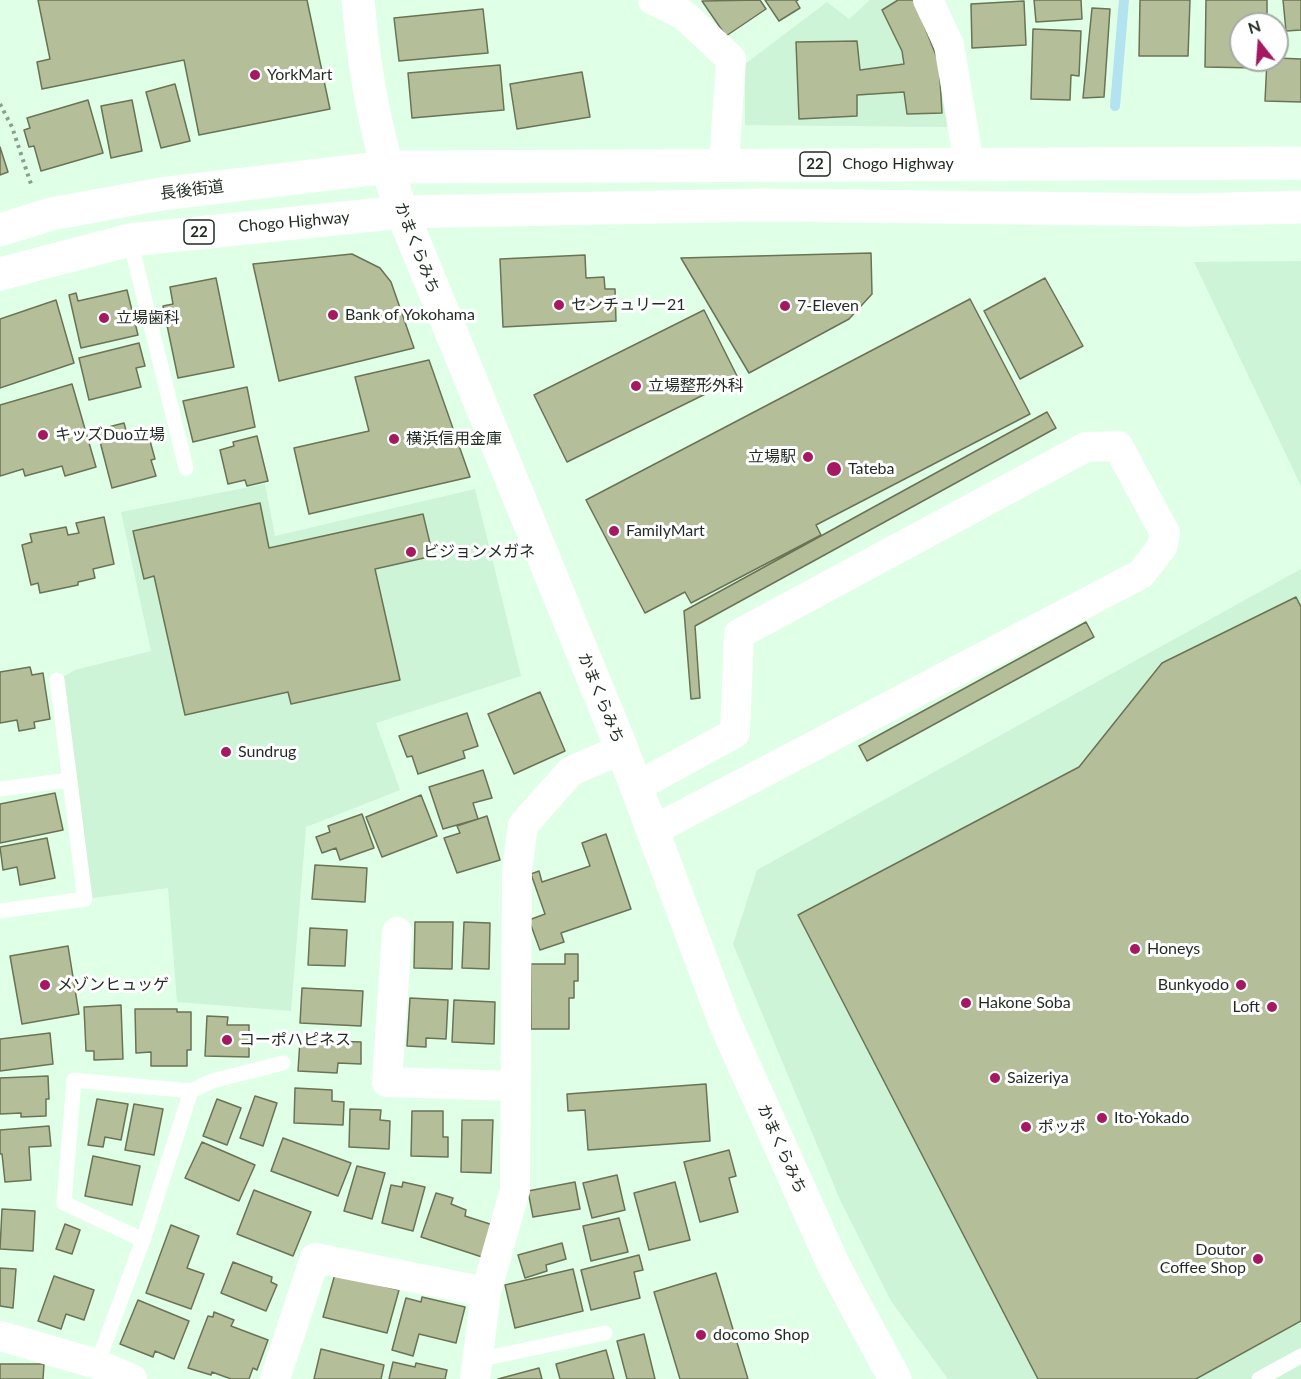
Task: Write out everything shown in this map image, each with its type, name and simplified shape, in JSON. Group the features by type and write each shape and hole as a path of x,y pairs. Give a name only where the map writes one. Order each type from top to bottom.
{"main road":[{"name":"かまくらみち","path":"358,0 363,59 387,167 402,212 622,749 725,1023 834,1266 895,1379"},
{"name":"Chogo Highway","path":"387,167 1301,163"},
{"name":"長後街道","path":"0,230 51,214 160,194 387,167"},
{"name":"Chogo Highway","path":"0,274 130,240 402,212 763,205 1190,210 1301,207"}],"street":[{"path":"653,0 684,15 731,59 724,164"},
{"path":"928,0 949,45 969,164"},
{"path":"636,787 735,733 739,634 1086,447 1118,446 1165,532 1162,547 1141,574 652,831"},
{"path":"476,1369 486,1292 515,1190 517,870 523,825 571,771 622,749"},
{"path":"397,932 387,1082 514,1086"},
{"path":"275,1379 315,1258 486,1292"},
{"path":"0,1336 97,1364 132,1379"}],"lane":[{"path":"130,240 186,468"},
{"path":"0,910 85,899 57,680"},
{"path":"0,789 69,780"},
{"path":"143,1240 64,1203 75,1080 191,1091 212,1080 283,1063"},
{"path":"97,1364 143,1240 191,1091"},
{"path":"476,1369 606,1333"},
{"path":"1259,1379 1301,1356"}],"path":[{"path":"0,104 12,127 33,189"}],"shaded area":[{"path":"870,0 918,0 929,19 950,127 745,125 745,64 827,2 849,19"},
{"path":"1301,261 1301,486 1194,262"},
{"name":"Sundrug","path":"265,484 275,536 475,489 521,676 376,723 400,790 306,827 291,1011 177,1002 168,888 85,899 57,680 75,670 151,651 121,512"},
{"name":"Ito-Yokado","path":"1301,569 1301,1379 948,1379 891,1301 841,1202 733,944 757,870"}],"building":[{"name":"YorkMart","path":"38,0 307,0 330,109 199,135 184,60 42,89 37,62 50,59"},
{"path":"760,0 766,9 726,36 702,1"},
{"path":"765,0 798,0 796,1 800,8 779,21"},
{"path":"898,0 914,0 939,63 942,113 907,114 904,92 857,95 857,116 799,119 796,42 857,41 860,70 904,64 902,51 882,10"},
{"path":"1034,0 1081,0 1082,19 1036,22"},
{"path":"1140,0 1190,0 1188,56 1139,56"},
{"path":"1206,0 1267,0 1267,12 1229,12 1229,67 1205,67"},
{"path":"1283,0 1301,0 1301,30 1289,31 1289,12 1284,12"},
{"path":"1024,1 1026,45 972,48 971,4"},
{"path":"1092,8 1110,9 1104,97 1083,98"},
{"path":"483,9 488,53 399,61 394,18"},
{"path":"1033,29 1081,31 1079,76 1071,75 1070,100 1031,99"},
{"path":"1289,58 1301,59 1301,102 1265,101 1266,72 1289,72"},
{"path":"500,65 504,110 412,118 408,73"},
{"path":"582,72 590,117 517,129 510,84"},
{"path":"175,84 190,141 161,148 146,92"},
{"path":"88,100 103,153 41,171 34,146 29,147 24,130 30,128 27,118"},
{"path":"132,100 142,151 111,158 101,106"},
{"path":"0,147 8,172 0,175"},
{"name":"7-Eleven","path":"871,253 872,294 849,319 749,373 681,258"},
{"name":"Bank of Yokohama","path":"352,254 380,268 391,282 414,348 279,381 253,264"},
{"name":"センチュリー21","path":"585,255 586,278 604,277 605,289 615,289 616,321 503,327 500,259"},
{"path":"216,278 234,367 178,378 163,306 173,304 170,287"},
{"path":"1045,278 1083,346 1020,379 984,311"},
{"name":"立場歯科","path":"127,290 138,335 81,348 69,295 76,293 78,301"},
{"name":"立場駅","path":"970,299 1030,414 816,525 821,535 691,603 685,592 645,613 586,500"},
{"path":"56,300 74,363 0,388 0,319"},
{"name":"立場整形外科","path":"704,310 738,378 567,462 534,395"},
{"path":"139,343 145,366 136,368 141,387 89,400 79,358"},
{"name":"横浜信用金庫","path":"429,360 470,477 309,514 294,448 369,431 355,377"},
{"name":"キッズDuo立場","path":"72,384 96,467 65,476 62,466 25,476 23,469 0,476 0,405"},
{"path":"247,387 255,427 193,442 183,401"},
{"path":"1047,412 1056,428 695,626 700,698 691,699 684,611"},
{"path":"124,423 127,434 147,430 155,459 151,460 156,476 112,488 97,430"},
{"path":"257,436 268,481 247,486 245,480 228,484 220,450 234,446 233,442"},
{"name":"Sundrug","path":"260,503 269,548 423,514 433,556 375,569 400,680 291,704 288,692 185,715 154,576 144,579 133,531"},
{"path":"104,517 114,564 93,569 95,578 78,582 78,585 40,593 38,583 31,585 22,545 32,542 30,534 66,527 68,535 79,533 76,523"},
{"name":"Ito-Yokado","path":"1296,597 1301,607 1301,1321 1196,1379 1038,1379 798,915 1079,767 1162,663"},
{"path":"1086,622 1094,637 867,761 859,746"},
{"path":"30,667 32,675 43,673 50,719 34,722 35,728 19,731 17,720 0,723 0,672"},
{"path":"540,692 565,751 514,774 488,714"},
{"path":"467,713 478,746 463,751 465,758 418,774 412,756 407,757 399,736"},
{"path":"483,770 492,798 473,803 478,819 443,829 429,787"},
{"path":"55,793 63,830 0,843 0,804"},
{"path":"421,795 437,836 382,857 366,817"},
{"path":"362,814 374,848 340,860 336,848 322,853 316,837 330,832 328,826"},
{"path":"487,816 500,860 457,873 444,838 460,833 457,826"},
{"path":"606,834 631,909 561,933 564,942 540,950 529,920 545,914 531,874 539,871 542,882 590,866 582,843"},
{"path":"47,838 55,878 20,885 17,867 3,870 0,847"},
{"path":"315,865 367,868 365,902 312,899"},
{"path":"415,922 453,922 452,969 414,968"},
{"path":"464,922 490,923 489,969 462,968"},
{"path":"310,928 347,930 345,966 308,965"},
{"name":"メゾンヒュッゲ","path":"68,946 79,1014 22,1024 10,956"},
{"path":"565,954 578,954 578,981 574,981 574,998 569,998 569,1029 531,1029 531,964 565,964"},
{"path":"302,988 363,991 361,1026 300,1023"},
{"path":"410,998 448,1000 446,1039 426,1038 426,1047 407,1046"},
{"path":"454,1000 495,1002 494,1044 452,1042"},
{"path":"121,1005 123,1059 94,1060 94,1051 86,1051 84,1007"},
{"path":"135,1009 177,1009 177,1012 191,1012 191,1050 187,1050 187,1066 151,1066 151,1052 136,1053"},
{"name":"コーポハピネス","path":"207,1016 228,1017 227,1025 249,1025 249,1057 205,1056"},
{"path":"50,1033 53,1064 0,1071 0,1039"},
{"path":"300,1040 361,1042 361,1064 338,1063 337,1073 298,1071"},
{"path":"48,1076 49,1099 46,1099 46,1116 21,1117 21,1113 0,1114 0,1078"},
{"path":"706,1084 710,1141 588,1150 585,1110 568,1111 567,1094"},
{"path":"295,1088 332,1090 332,1101 344,1102 343,1125 294,1123"},
{"path":"255,1096 277,1103 263,1146 240,1138"},
{"path":"97,1099 128,1104 121,1140 105,1137 103,1147 88,1145"},
{"path":"217,1099 241,1108 227,1145 203,1136"},
{"path":"134,1104 163,1109 154,1155 125,1150"},
{"path":"350,1109 381,1110 380,1120 390,1121 389,1149 349,1147"},
{"path":"412,1111 443,1111 443,1137 448,1137 448,1157 411,1156"},
{"path":"462,1120 493,1120 491,1173 461,1172"},
{"path":"49,1126 51,1146 29,1147 31,1180 5,1182 2,1154 0,1154 0,1130"},
{"path":"283,1138 351,1163 338,1196 271,1171"},
{"path":"202,1142 255,1165 239,1201 185,1178"},
{"path":"729,1150 736,1176 729,1178 738,1212 700,1222 684,1162"},
{"path":"93,1156 140,1166 132,1205 85,1196"},
{"path":"357,1166 385,1173 372,1219 344,1211"},
{"path":"617,1175 625,1210 592,1218 583,1183"},
{"path":"403,1182 425,1187 413,1231 382,1223 391,1185 402,1187"},
{"path":"575,1182 580,1209 533,1217 528,1191"},
{"path":"675,1182 690,1240 649,1250 634,1193"},
{"path":"254,1190 311,1212 293,1256 237,1234"},
{"path":"436,1193 453,1198 451,1204 466,1210 465,1216 493,1225 482,1257 421,1237"},
{"path":"2,1209 35,1211 33,1251 0,1249"},
{"path":"619,1218 628,1252 591,1261 583,1226"},
{"path":"65,1224 80,1230 72,1254 56,1249"},
{"path":"171,1225 199,1236 187,1268 204,1274 191,1309 146,1293"},
{"path":"562,1243 566,1259 546,1265 547,1271 525,1278 518,1255"},
{"path":"639,1255 643,1270 634,1272 640,1298 591,1310 581,1270"},
{"path":"233,1262 272,1277 271,1282 277,1285 266,1311 221,1293"},
{"path":"0,1268 16,1269 13,1308 0,1306"},
{"path":"573,1269 583,1311 515,1328 505,1285"},
{"name":"docomo Shop","path":"716,1273 748,1379 680,1379 654,1292"},
{"path":"335,1274 399,1290 387,1333 323,1317"},
{"path":"54,1276 94,1290 84,1320 66,1314 61,1329 38,1321"},
{"path":"422,1297 465,1307 456,1343 419,1334 413,1356 392,1350 406,1298 421,1302"},
{"path":"138,1300 189,1321 174,1359 155,1351 153,1357 120,1344"},
{"path":"214,1312 234,1320 231,1326 268,1340 257,1370 253,1368 249,1379 231,1379 212,1372 211,1375 188,1368 208,1316 213,1317"},
{"path":"644,1334 655,1379 627,1379 617,1341"},
{"path":"321,1349 384,1365 381,1379 314,1379"},
{"path":"606,1350 614,1379 560,1379 556,1364"},
{"path":"393,1362 415,1367 416,1363 447,1370 445,1379 389,1379"},
{"path":"0,1364 44,1364 43,1379 0,1379"},
{"path":"539,1368 542,1379 498,1379"}],"waterway":[{"path":"1115,106 1124,0"}],"place":[{"name":"YorkMart","path":"255,75"},
{"name":"センチュリー21","path":"559,305"},
{"name":"7-Eleven","path":"785,306"},
{"name":"Bank of Yokohama","path":"333,315"},
{"name":"立場歯科","path":"104,318"},
{"name":"立場整形外科","path":"636,386"},
{"name":"キッズDuo立場","path":"43,435"},
{"name":"横浜信用金庫","path":"394,439"},
{"name":"立場駅","path":"808,457"},
{"name":"Tateba","path":"834,469"},
{"name":"FamilyMart","path":"614,531"},
{"name":"ビジョンメガネ","path":"411,552"},
{"name":"Sundrug","path":"226,752"},
{"name":"Honeys","path":"1135,949"},
{"name":"メゾンヒュッゲ","path":"45,985"},
{"name":"Bunkyodo","path":"1241,985"},
{"name":"Hakone Soba","path":"966,1003"},
{"name":"Loft","path":"1272,1007"},
{"name":"コーポハピネス","path":"227,1040"},
{"name":"Saizeriya","path":"995,1078"},
{"name":"Ito-Yokado","path":"1102,1118"},
{"name":"ポッポ","path":"1026,1127"},
{"name":"Doutor Coffee Shop","path":"1258,1259"},
{"name":"docomo Shop","path":"701,1335"}]}
